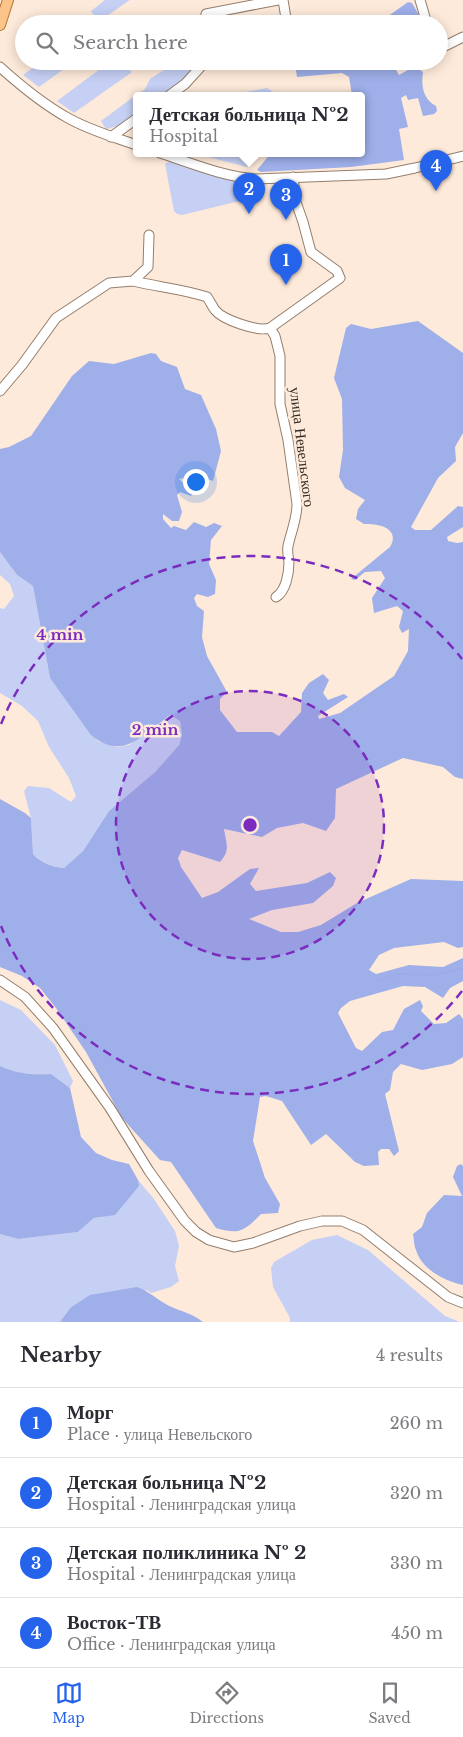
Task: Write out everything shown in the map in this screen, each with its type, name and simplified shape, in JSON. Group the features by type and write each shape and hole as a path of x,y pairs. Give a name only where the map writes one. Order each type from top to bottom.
{"main road":[{"path":"0,25 8,0"}],"street":[{"path":"206,14 278,0"},
{"path":"283,0 285,15"},
{"path":"420,0 424,15"},
{"path":"448,44 463,37"},
{"path":"0,67 17,82 70,120 133,144"},
{"path":"174,92 186,84 198,70"},
{"path":"111,136 133,121"},
{"path":"173,157 247,179 268,180 294,177 386,174 463,156"},
{"path":"0,391 22,365 56,318 109,283 133,281 158,287 192,291 207,296 215,310 224,316 262,329 270,328 340,278 337,271 311,252 296,202 294,177"},
{"path":"133,281 148,267 149,235"},
{"name":"улица Невельского","path":"270,328 275,336 280,356 280,404 288,440 297,504 297,514 287,549 289,564 287,578 281,594 276,597"},
{"path":"0,980 25,997 53,1028 110,1108 149,1171 185,1221 196,1232 209,1240 234,1246 253,1244 300,1226 322,1221 342,1221 363,1230 448,1297 463,1303"}],"shaded area":[{"path":"105,0 130,0 108,15 94,15 91,11"},
{"path":"408,2 412,3 419,15 390,15"},
{"path":"30,70 63,70 39,87 23,75"},
{"path":"99,70 129,70 132,72 74,113 57,101"},
{"path":"164,70 193,70 168,92 141,92 145,89 150,79"},
{"path":"296,70 396,70 399,75 408,70 420,70 423,72 424,92 428,100 436,106 437,111 434,114 423,116 418,98 408,100 406,95 401,98 408,127 399,129 404,160 351,167 261,172 257,170 268,157 365,157 365,92 352,92 349,77 342,73 297,77"},
{"path":"267,88 273,92 246,92"},
{"path":"133,97 133,117 118,126 106,129 101,121"},
{"path":"208,157 258,157 247,167"},
{"path":"171,160 258,185 259,193 256,197 182,215 177,214 174,211 165,164"},
{"path":"418,321 463,353 463,433 455,447 456,461 438,478 411,527 415,530 431,530 458,506 463,507 463,527 447,537 448,541 463,542 463,779 455,777 443,767 403,758 336,789 335,818 326,831 303,823 277,828 262,837 224,829 227,850 220,862 182,850 178,858 181,867 202,898 218,892 250,869 259,868 250,884 256,891 307,883 330,872 336,878 333,886 313,903 272,910 249,919 281,932 298,932 321,925 357,903 411,879 463,881 463,947 458,948 444,942 394,948 379,955 369,970 376,974 409,965 443,967 463,958 463,981 450,988 443,998 425,987 403,986 350,1001 338,1013 356,1048 362,1051 382,1032 393,1030 404,1009 420,1000 423,1006 421,1011 434,1024 446,1023 459,1014 463,1019 463,1057 452,1064 422,1070 401,1064 393,1072 390,1090 385,1094 399,1151 394,1156 389,1149 381,1149 378,1152 379,1165 364,1166 355,1162 326,1134 311,1145 282,1101 266,1096 260,1097 253,1141 265,1178 280,1204 278,1213 261,1214 246,1228 241,1230 224,1230 216,1228 171,1162 160,1160 122,1118 86,1052 40,988 22,976 0,967 0,799 31,818 33,854 47,864 64,868 83,851 109,811 155,772 179,745 182,735 180,721 170,715 133,742 123,746 103,743 91,735 50,678 33,586 17,575 0,552 0,449 9,447 31,436 72,376 89,361 114,364 151,353 156,354 161,361 177,367 185,389 201,395 216,429 221,451 213,481 199,476 179,479 193,492 191,496 180,492 177,495 182,512 179,521 172,521 163,514 163,519 171,528 174,526 186,530 194,522 206,527 214,523 222,526 211,540 209,564 216,580 215,594 208,597 197,594 194,598 197,606 204,611 202,637 207,656 227,692 220,699 220,710 237,732 272,732 279,736 301,712 302,693 309,683 323,674 329,680 323,693 328,700 344,694 348,697 318,716 319,719 340,713 394,676 408,651 409,629 402,633 399,627 403,611 397,606 374,613 372,598 385,578 381,571 365,572 355,580 351,579 390,547 393,535 386,528 376,524 364,524 356,519 358,509 365,500 345,488 339,477 343,450 342,399 334,378 346,328 351,324 371,329"},
{"path":"0,552 17,575 33,586 50,678 98,741 117,747 129,745 170,715 180,721 182,735 179,745 155,772 109,811 83,851 64,868 47,864 33,854 31,818 24,791 28,786 49,788 71,802 76,796 69,778 49,747 38,721 22,706 0,693 0,608 4,609 14,596 10,584 0,575"},
{"path":"0,1000 21,1010 55,1045 73,1081 70,1088 51,1074 25,1073 0,1066"},
{"path":"0,1066 25,1073 51,1074 70,1088 81,1137 96,1153 112,1160 129,1164 138,1180 139,1186 115,1215 94,1218 78,1232 18,1239 0,1234"},
{"path":"461,1164 463,1166 463,1285 435,1274 423,1263 415,1248 413,1234 422,1227 427,1213 444,1195 462,1196 453,1177 457,1166"},
{"path":"138,1180 154,1199 175,1231 179,1246 175,1266 179,1281 171,1287 151,1293 147,1290 70,1308 60,1322 0,1322 0,1234 18,1239 78,1232 94,1218 103,1217 138,1184"},
{"path":"337,1235 368,1250 445,1316 460,1322 290,1322 290,1318 273,1287 271,1268 274,1262 312,1240"},
{"path":"137,1287 169,1306 194,1316 203,1322 60,1322 70,1308 90,1295"}],"waterway":[{"path":"378,980 399,974 435,975 463,968"}],"place":[{"name":"Восток-ТВ","path":"436,191"},
{"name":"Детская больница №2","path":"249,214"},
{"name":"Детская поликлиника № 2","path":"286,220"},
{"name":"Морг","path":"286,285"}]}
